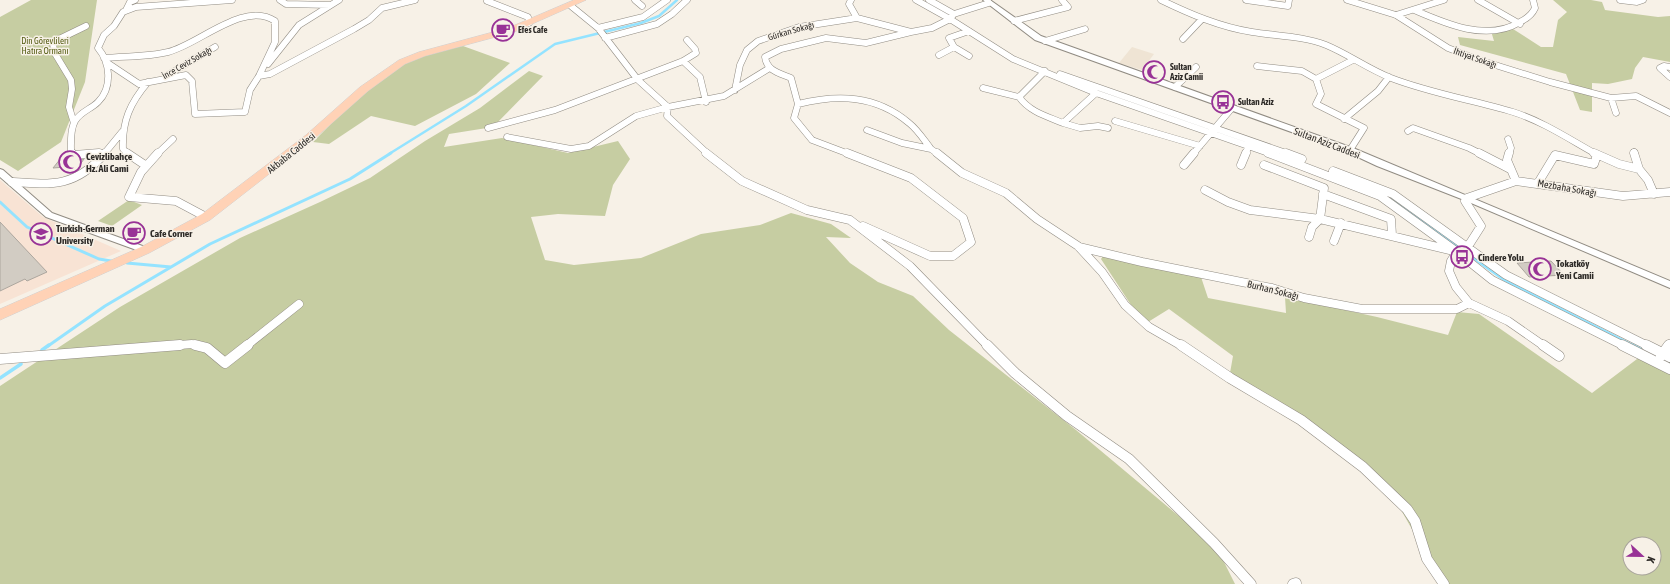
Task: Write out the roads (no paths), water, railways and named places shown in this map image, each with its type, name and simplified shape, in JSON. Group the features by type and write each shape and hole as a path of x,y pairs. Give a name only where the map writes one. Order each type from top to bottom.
{"main road":[{"name":"Akbaba Caddesi","path":"0,315 145,250 206,217 310,137 364,89 402,62 422,54 488,38 529,23 582,0"}],"street":[{"path":"74,123 103,95 109,77 103,53 98,48 104,35 126,10 130,2 135,0"},
{"path":"165,4 174,0"},
{"path":"126,10 136,7 165,4 220,2 232,0"},
{"path":"280,0 286,4 333,4"},
{"path":"105,60 139,84 186,75 192,82 193,110 195,114 230,114 245,112 250,90 259,76 299,25 339,0"},
{"path":"259,76 270,74 354,29 369,20 382,8 416,0"},
{"path":"635,0 642,6"},
{"path":"602,33 646,17 656,11 667,0"},
{"path":"602,33 657,24 672,14 687,0"},
{"path":"852,0 849,4 857,18 911,32"},
{"path":"916,0 952,16"},
{"path":"929,0 952,16 969,31 1013,59 1053,74 1096,94 1212,130 1249,146 1380,196 1457,252 1492,280 1670,369"},
{"path":"1014,21 1068,7 1062,0"},
{"path":"1161,0 1202,19 1250,32 1308,40 1326,45 1389,77 1453,98 1512,112 1537,121 1597,155 1639,169"},
{"path":"1246,0 1288,6 1289,0"},
{"name":"İhtiyat Sokağı","path":"1347,0 1396,15 1448,48 1462,54 1550,82 1611,98 1636,96 1670,113"},
{"path":"1396,15 1444,0"},
{"path":"1478,0 1520,24"},
{"path":"1414,10 1441,23 1460,28 1484,31 1504,30 1520,24 1534,13 1536,5 1533,0"},
{"path":"1620,0 1637,2 1643,0"},
{"path":"668,107 667,116 698,147 742,180 807,210 850,220 930,256 953,256 972,242 963,218 911,178 812,140 794,118 798,104 791,78 768,69 765,64 765,57 781,49 826,38 866,43 932,28 952,16 988,1"},
{"name":"Sultan Aziz Caddesi","path":"988,1 1014,21 1045,41 1350,150 1380,164 1467,198 1670,285"},
{"path":"487,2 528,17 529,23"},
{"path":"571,6 602,33 638,80 668,107"},
{"path":"105,60 169,52 236,18 257,15 271,18 275,21 276,29 275,42 259,76"},
{"name":"Gürkan Sokağı","path":"735,90 740,65 747,50 758,41 799,27 857,18"},
{"path":"1183,39 1202,19"},
{"path":"86,26 53,42 52,45 55,58 64,67 71,80 72,93 69,106 74,123 71,152 74,155 104,153"},
{"path":"1045,41 1084,29"},
{"path":"969,31 949,38 950,43 954,48 969,56"},
{"path":"488,128 555,110 638,80 683,61 696,53 695,49 687,40"},
{"name":"İnce Ceviz Sokağı","path":"159,80 215,47"},
{"path":"939,55 954,48"},
{"path":"1316,79 1353,60"},
{"path":"683,61 700,77 706,101"},
{"path":"1257,66 1302,71 1316,79 1321,94 1316,104 1364,128 1350,150"},
{"path":"1670,67 1664,66 1660,68 1670,77"},
{"path":"1175,88 1196,67"},
{"path":"507,137 572,149 583,147 607,136 636,116 668,107 706,101 724,96 768,69"},
{"path":"1019,97 1045,71"},
{"path":"1053,74 1065,75 1212,130 1393,194 1506,275 1667,355"},
{"path":"1344,119 1378,91 1389,77"},
{"path":"145,165 132,158 123,149 122,132 125,116 136,96 148,82"},
{"path":"983,88 1019,97 1024,106 1032,111 1063,123 1080,128 1098,126 1108,128"},
{"path":"1063,123 1096,94"},
{"path":"798,104 819,98 853,96 884,107 909,123 931,149 962,173 1006,193 1037,219 1078,246 1102,272 1125,305 1148,327 1195,353 1230,378 1301,420 1363,467 1407,510 1415,521 1427,559 1444,584"},
{"path":"1611,98 1616,113"},
{"path":"1184,165 1232,108"},
{"path":"1115,122 1200,146"},
{"path":"1408,131 1413,128 1469,148 1510,169"},
{"path":"867,130 902,143 931,149"},
{"path":"12,182 51,183 74,179 94,166 122,132"},
{"path":"173,139 145,165 129,197 176,201 206,217"},
{"path":"1508,139 1512,148 1507,160 1516,181"},
{"path":"1241,165 1249,146"},
{"path":"1634,152 1639,169 1648,180 1654,194"},
{"path":"1538,183 1555,155 1594,164 1597,155"},
{"path":"1264,165 1324,188 1320,219 1312,227 1308,237"},
{"path":"0,172 49,215 145,250"},
{"name":"Mezbaha Sokağı","path":"1467,198 1516,181 1623,196 1670,192"},
{"path":"1205,190 1228,202 1250,210 1341,223 1457,252"},
{"path":"1323,194 1391,219 1392,235"},
{"path":"1467,198 1465,201 1466,205 1481,226 1467,248 1457,252 1451,261 1449,271 1456,287 1470,303 1508,321 1559,356"},
{"path":"850,220 910,266 1015,373 1067,416 1129,459 1214,543 1251,584"},
{"path":"1334,241 1341,223"},
{"name":"Burhan Sokağı","path":"1078,246 1142,262 1272,288 1304,298 1362,309 1457,309 1470,303"},
{"path":"0,359 192,344 207,348 225,363 299,304"},
{"path":"1657,362 1667,355 1670,344"}],"waterway":[{"path":"389,154 466,106 555,44 641,23 659,16 677,0"},
{"path":"48,346 105,306 210,244 350,179 391,153"},
{"path":"1383,194 1506,281 1634,346"},
{"path":"0,202 27,227 99,259 111,261"},
{"path":"127,263 171,267"},
{"path":"42,350 49,345"},
{"path":"1634,346 1670,364"},
{"path":"0,378 21,364"}],"place":[{"name":"Efes Cafe","path":"503,30"},
{"name":"Sultan Aziz Camii","path":"1154,72"},
{"name":"Sultan Aziz","path":"1223,102"},
{"name":"Cevizlibahçe Hz. Ali Cami","path":"70,162"},
{"name":"Cafe Corner","path":"134,233"},
{"name":"Turkish-German University","path":"41,234"},
{"name":"Cindere Yolu","path":"1462,257"},
{"name":"Tokatköy Yeni Camii","path":"1540,269"}],"park label":[{"name":"Din Görevlileri Hatıra Ormanı","path":"45,46"}]}
